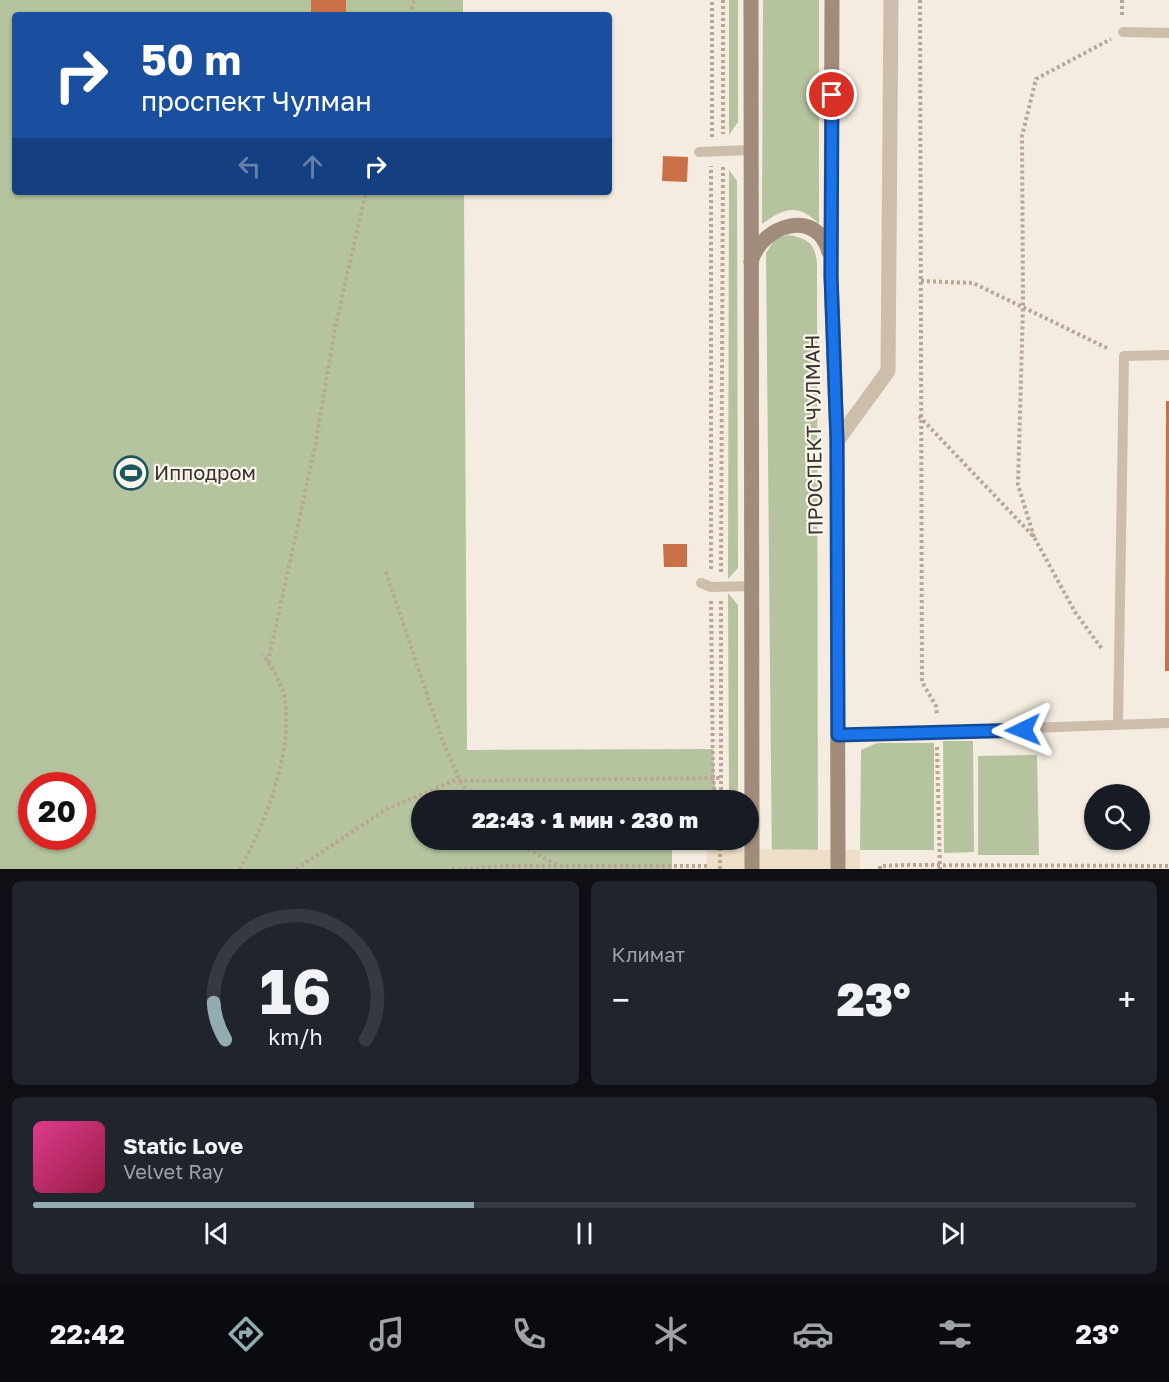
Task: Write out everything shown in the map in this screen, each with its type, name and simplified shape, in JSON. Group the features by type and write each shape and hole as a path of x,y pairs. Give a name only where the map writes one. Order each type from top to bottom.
{"main road":[{"path":"751,0 752,869"},
{"name":"ПРОСПЕКТ ЧУЛМАН","path":"832,0 831,261 837,441 838,869"},
{"path":"750,268 754,251 764,239 780,228 801,226 813,230 827,246 831,261"}],"street":[{"path":"837,441 888,371 891,0"}],"lane":[{"path":"1123,32 1169,33"},
{"path":"699,152 750,150"},
{"path":"1118,724 1124,356 1169,355"},
{"path":"711,586 750,586"},
{"path":"838,735 1169,723"}],"path":[{"path":"712,0 711,586 715,790"},
{"path":"721,790 711,586 723,151 723,0"},
{"path":"920,0 919,416 922,682 936,706 940,867"},
{"path":"1119,671 1075,612 1034,537 1018,485 1023,307 1022,136 1036,79 1085,55 1123,32"},
{"path":"268,662 315,447 335,328 365,195"},
{"path":"921,281 973,283 1124,356"},
{"path":"919,416 982,485 1034,537"},
{"path":"386,572 443,742 466,790"},
{"path":"240,869 258,838 285,735 284,696 275,671 262,654"},
{"path":"296,869 385,810 453,782 722,778"},
{"path":"529,850 557,866"},
{"path":"720,850 720,869"},
{"path":"452,869 707,866"},
{"path":"880,869 880,866 1169,866"}],"green space":[{"path":"0,0 463,0 463,12 12,12 12,195 464,195 467,750 713,749 715,790 411,790 411,850 672,850 672,869 0,869"},
{"path":"729,0 738,0 738,122 729,135"},
{"path":"763,0 819,0 819,224 804,213 791,210 777,214 762,224"},
{"path":"729,170 737,181 738,568 728,579"},
{"path":"788,235 809,243 817,263 818,869 772,869 766,253 775,239"},
{"path":"728,593 738,605 738,790 729,790"},
{"path":"943,741 973,741 974,852 944,853"},
{"path":"877,743 934,743 934,850 860,850 861,750"},
{"path":"1037,755 1039,855 978,855 978,756"}],"shaded area":[{"path":"707,850 860,850 860,869 707,869"}],"building":[{"path":"311,0 346,0 346,12 311,12"},
{"path":"663,156 688,157 687,182 662,181"},
{"path":"1166,401 1169,401 1169,671 1165,671"},
{"path":"663,544 687,544 687,567 664,567"}],"place":[{"name":"Ипподром","path":"131,473"}],"route":[{"path":"832,95 831,276 837,441 838,735 1023,730"}]}
